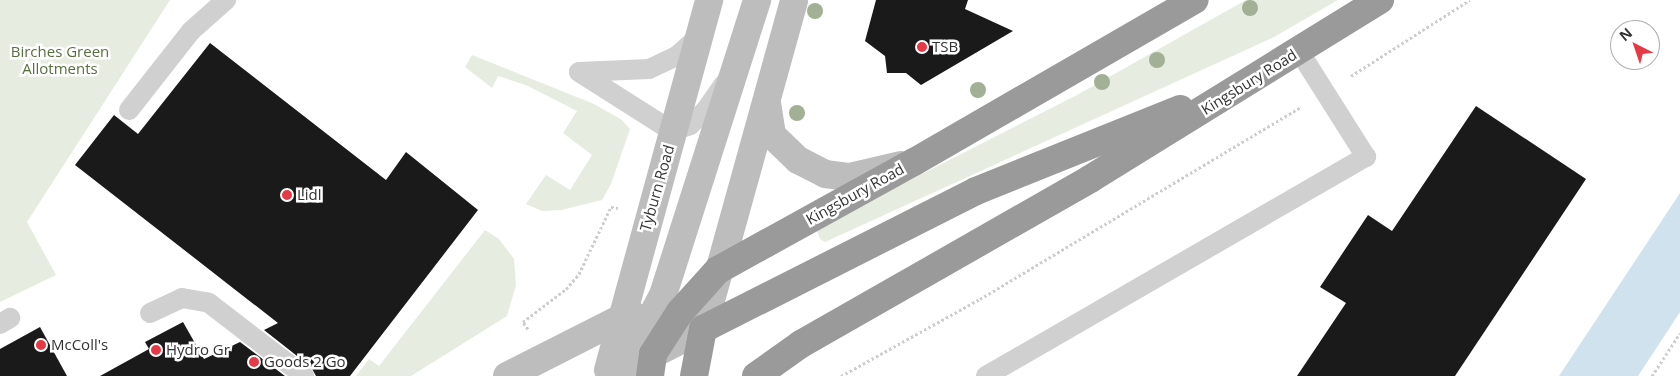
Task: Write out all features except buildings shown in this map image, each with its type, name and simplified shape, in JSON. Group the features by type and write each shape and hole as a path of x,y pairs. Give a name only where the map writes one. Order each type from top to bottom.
{"highway":[{"name":"Kingsbury Road","path":"718,270 914,162 1195,0"},
{"name":"Kingsbury Road","path":"756,376 801,344 1090,179 1255,79 1380,0"},
{"path":"694,376 703,329 976,191 1255,79"},
{"path":"652,365 680,312 718,270"}],"main road":[{"name":"Tyburn Road","path":"608,376 621,318 709,0"},
{"path":"608,376 643,332 663,295 700,184 757,0"},
{"path":"608,376 652,365 703,329 794,0"},
{"path":"766,99 772,135 798,160 824,174 850,177 914,162"},
{"name":"Kingsbury Road","path":"508,376 663,295 718,270"}],"lane":[{"path":"129,110 191,31 226,0"},
{"path":"700,35 677,56 649,70 579,72 672,131 690,125 706,111 734,70"},
{"path":"986,376 1366,157 1299,51"},
{"path":"150,314 182,298 209,303 304,376"}],"path":[{"path":"841,376 980,298 1325,92 1470,0"},
{"path":"532,334 523,322 566,289 579,274 611,207 620,209"},
{"path":"1652,376 1680,333"}],"green space":[{"name":"Birches Green Allotments","path":"0,0 170,0 27,222 56,275 0,302"},
{"path":"1246,0 1338,0 1274,37 825,242 820,239 816,228 1077,95"},
{"path":"472,55 594,104 622,120 630,129 611,184 602,200 561,210 542,211 526,204 546,175 570,190 592,155 563,133 577,111 526,85 498,76 492,88 465,67"},
{"path":"485,230 499,239 514,259 516,285 507,316 411,376 356,376 369,359 379,366"}],"water":[{"path":"1680,193 1680,312 1638,376 1559,376"}],"place":[{"name":"TSB","path":"922,47"},
{"name":"Lidl","path":"287,195"},
{"name":"McColl's","path":"41,345"},
{"name":"Hydro Gr","path":"156,350"},
{"name":"Goods 2 Go","path":"254,362"}]}
